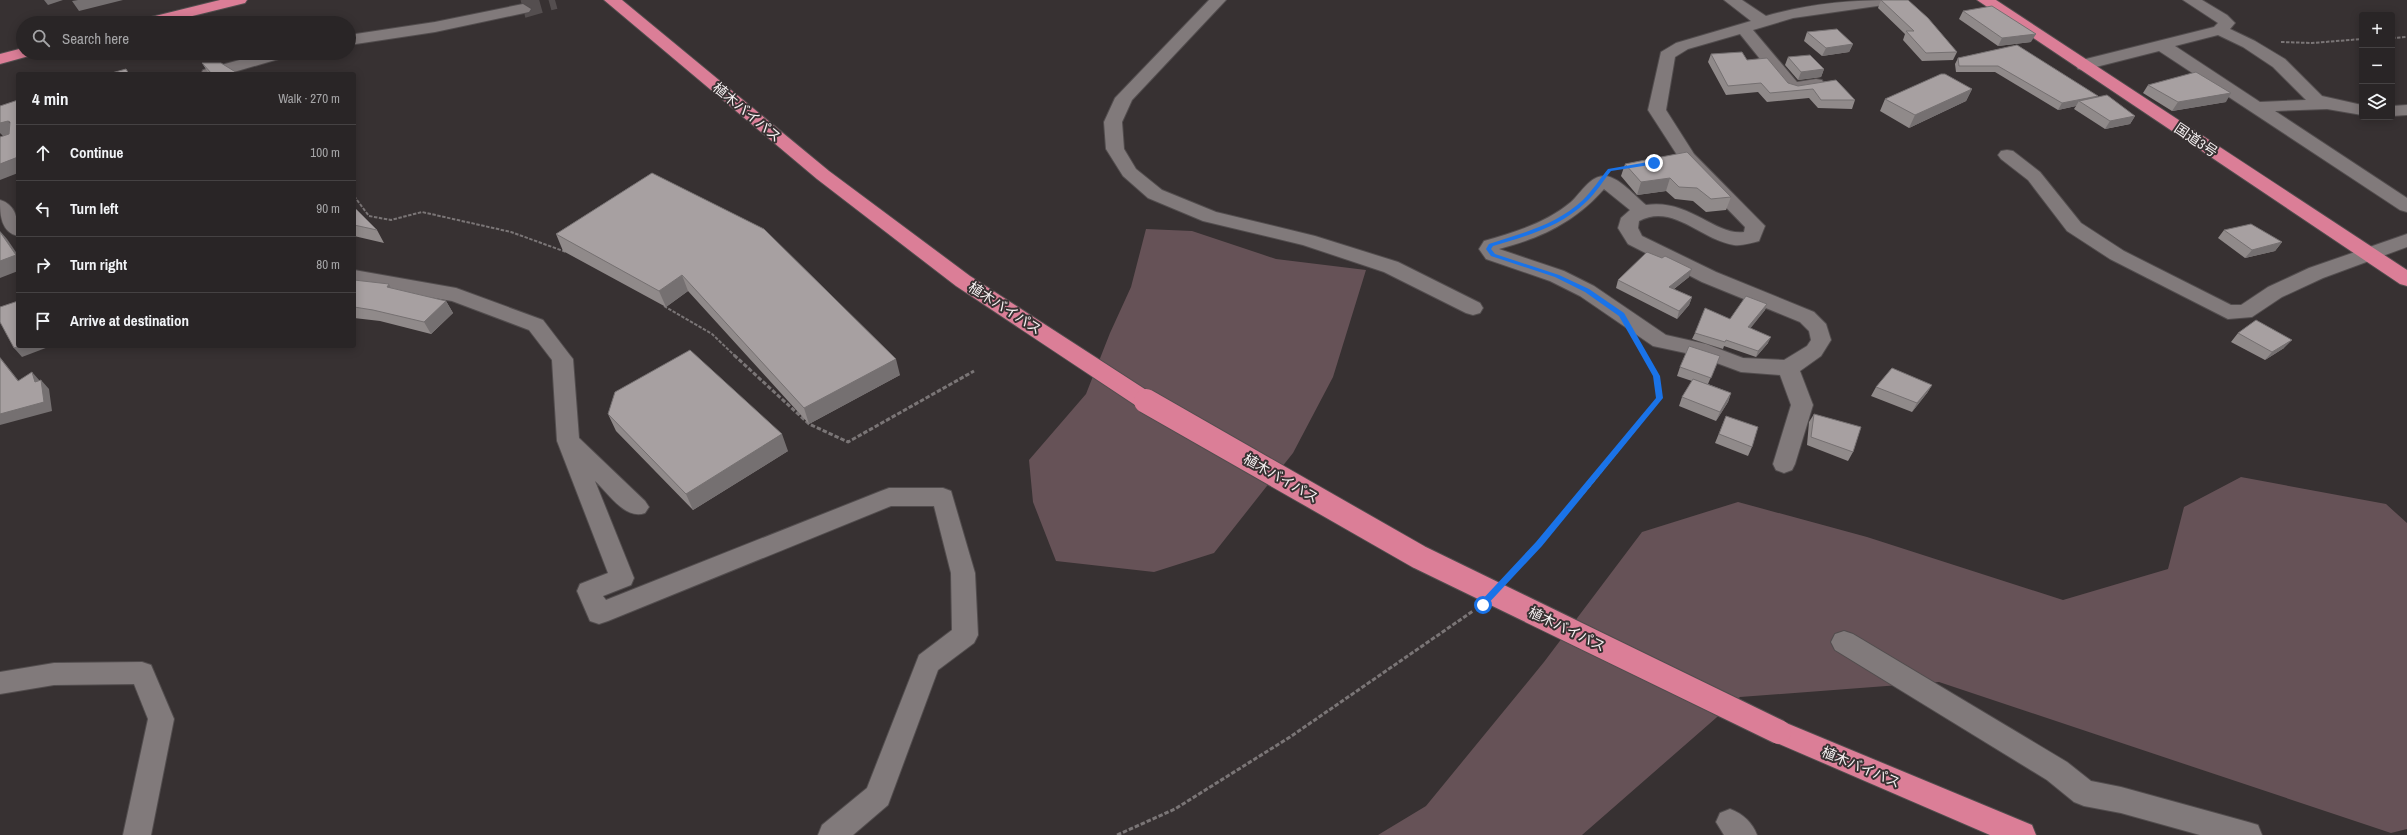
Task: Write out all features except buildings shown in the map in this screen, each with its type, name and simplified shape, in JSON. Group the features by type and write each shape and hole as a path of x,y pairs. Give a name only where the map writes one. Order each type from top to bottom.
{"highway":[{"path":"174,16 239,0"},
{"name":"植木バイパス","path":"612,0 823,175 956,276 1146,401 1419,557 1779,732 2022,835"},
{"name":"国道3号","path":"1985,0 2407,279"},
{"path":"0,59 16,55"}],"street":[{"path":"1218,0 1124,98 1113,122 1115,149 1129,172 1155,194 1210,217 1308,240 1391,267 1473,308"},
{"path":"1732,0 1764,22"},
{"path":"1641,210 1607,182 1600,182 1585,200 1568,215 1546,228 1491,245 1488,249 1493,255 1557,276 1587,291 1660,341 1699,349 1741,365 1788,368 1814,351 1821,340 1819,329 1807,317 1709,277 1635,240 1628,228 1630,218 1641,210 1664,209 1690,217 1735,240 1752,237 1755,226 1687,157 1657,110 1667,55 1682,46 1791,14 1884,0"},
{"path":"2084,65 2220,30 2227,23 2191,0"},
{"path":"356,39 435,26 523,9"},
{"path":"1743,28 1790,86 1795,88 1833,82"},
{"path":"2220,30 2249,44 2279,63 2316,100 2327,104 2359,109"},
{"path":"2162,45 2324,153 2407,206"},
{"path":"216,72 258,60"},
{"path":"2257,107 2327,104"},
{"path":"2395,111 2407,110"},
{"path":"2008,155 2034,176 2074,227 2117,255 2228,312 2245,312 2275,292 2316,273 2407,240"},
{"path":"0,206 16,227"},
{"path":"356,278 456,295 536,325 562,358 568,441 622,578 589,591 599,614 889,497 943,497 964,573 965,635 928,663 878,796 832,835"},
{"path":"1784,464 1802,405 1788,368"},
{"path":"568,441 637,507"},
{"path":"1844,642 2057,771 2084,793 2121,800 2248,835"},
{"path":"0,683 54,674 142,673 161,719 146,798 137,835"}],"path":[{"path":"2395,38 2407,37"},
{"path":"2249,44 2255,41 2312,43 2359,39"},
{"path":"356,199 369,216 391,220 422,212 511,232 570,254"},
{"path":"660,303 712,334 809,424 848,442 974,371"},
{"path":"1508,577 1589,486 1660,398 1657,376 1646,356"},
{"path":"1117,835 1175,809 1290,737 1476,609"}],"shaded area":[{"path":"1146,229 1192,231 1276,259 1366,270 1333,377 1293,453 1214,553 1154,572 1056,561 1033,502 1029,460 1086,394 1110,333 1131,287"},
{"path":"2241,477 2386,504 2407,523 2407,829 2391,833 1939,682 1740,697 1582,835 1378,835 1426,806 1544,662 1642,532 1738,502 1867,537 2063,600 2168,569 2184,507"}],"tunnel":[{"path":"523,9 555,0"}],"route":[{"path":"1483,605 1539,544 1589,486 1660,398 1657,376 1622,315 1587,291 1557,276 1493,255 1488,249 1491,245 1512,240 1546,228 1568,215 1585,200 1610,170 1654,163"}]}
